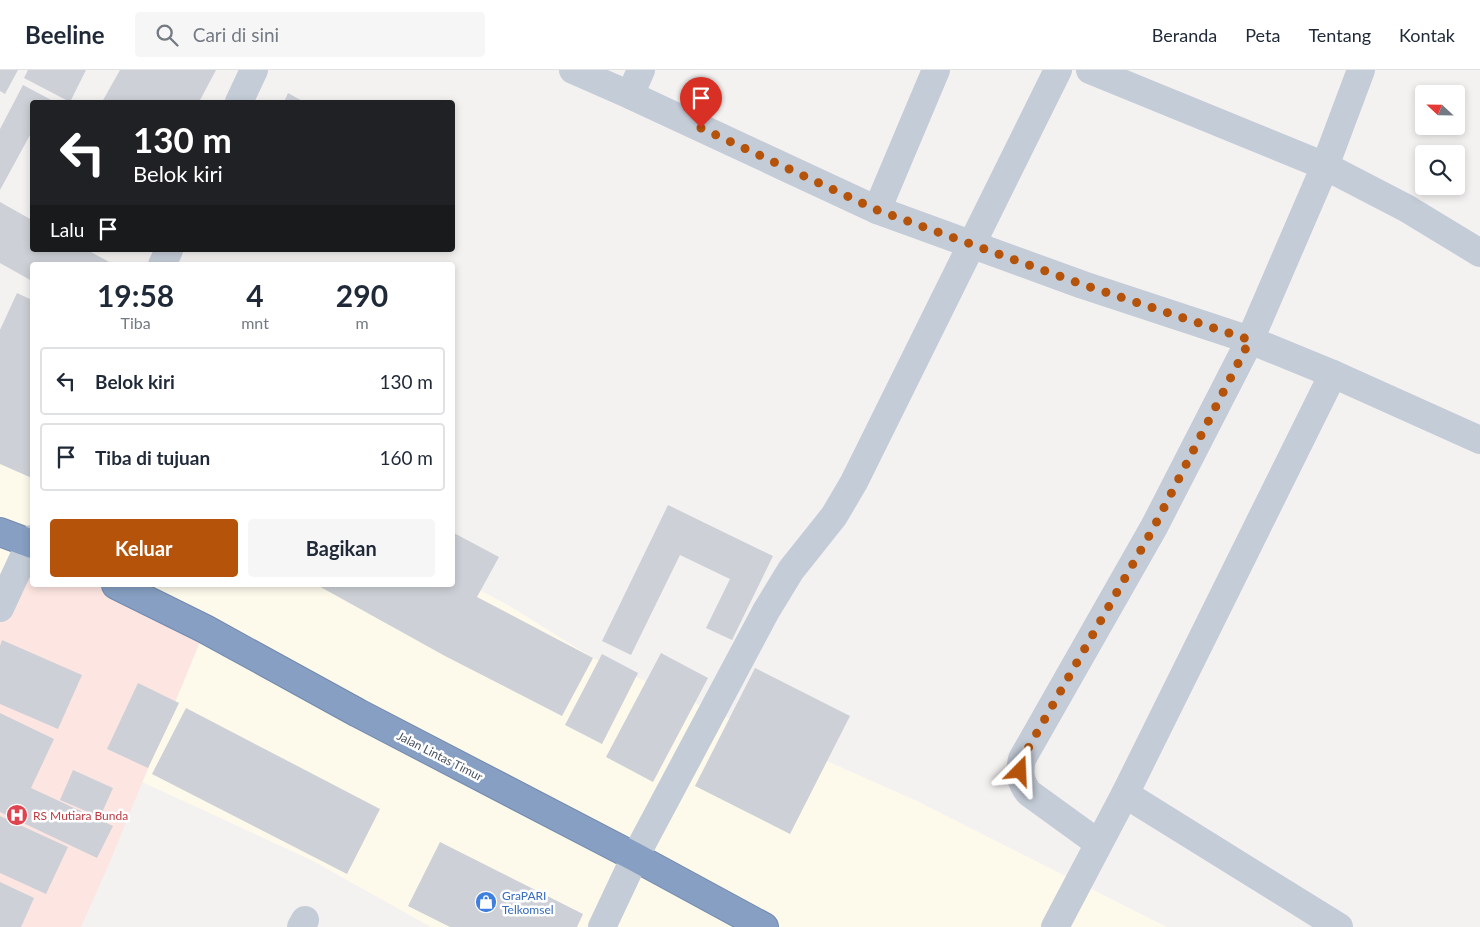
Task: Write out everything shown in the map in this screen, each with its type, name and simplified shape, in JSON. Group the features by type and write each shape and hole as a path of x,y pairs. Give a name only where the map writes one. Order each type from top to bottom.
{"highway":[{"path":"0,532 30,541"},
{"name":"Jalan Lintas Timur","path":"120,587 635,857 764,927"}],"street":[{"path":"239,100 254,70"},
{"path":"573,70 877,210 1084,285 1250,340 1333,374 1480,440"},
{"path":"630,95 641,70"},
{"path":"877,210 936,70"},
{"path":"602,927 635,857 766,611 791,570 834,516 854,482 1058,70"},
{"path":"1090,70 1326,166 1406,208 1479,251"},
{"path":"1098,843 1029,793 1023,785 1021,778 1022,759 1154,527 1250,340 1326,166 1361,70"},
{"path":"1056,927 1125,794 1333,374"},
{"path":"0,608 30,546"},
{"path":"1125,794 1339,927"}],"shaded area":[{"path":"0,357 30,369 30,556 0,578"},
{"path":"30,549 30,587 120,587 205,629 109,864 81,927 0,927 0,620"},
{"path":"455,577 508,605 593,658 915,800 1167,927 431,927 311,860 142,782 205,630 107,587 455,587"}],"building":[{"path":"0,70 18,70 5,94 0,91"},
{"path":"28,70 86,70 71,100 66,100 24,78"},
{"path":"120,70 216,70 200,100 103,100"},
{"path":"23,85 51,100 30,100 30,135 0,190 0,129"},
{"path":"288,93 300,100 285,100"},
{"path":"0,202 30,219 30,252 91,252 109,262 30,262 30,280 0,263"},
{"path":"17,293 30,299 30,477 0,464 0,330"},
{"path":"668,505 773,556 732,640 706,628 730,579 680,555 631,655 602,641"},
{"path":"455,534 499,557 477,597 593,658 562,716 445,656 321,587 455,587"},
{"path":"2,640 82,675 58,729 0,704 0,646"},
{"path":"661,653 708,678 653,782 606,757"},
{"path":"602,654 638,673 602,744 565,725"},
{"path":"755,668 850,716 790,834 695,786"},
{"path":"138,683 179,703 148,768 107,749"},
{"path":"186,708 380,809 347,874 152,774"},
{"path":"0,713 54,739 31,788 113,826 97,858 0,812"},
{"path":"73,770 113,788 100,817 60,800"},
{"path":"0,816 68,847 46,894 0,873"},
{"path":"440,842 583,914 577,927 450,927 408,906"},
{"path":"0,882 34,898 21,927 0,927"}],"place":[{"name":"RS Mutiara Bunda","path":"17,815"},
{"name":"GraPARI Telkomsel","path":"486,902"}],"route":[{"path":"701,128 877,210 1084,285 1250,340 1154,527 1022,759 1020,771"}]}
